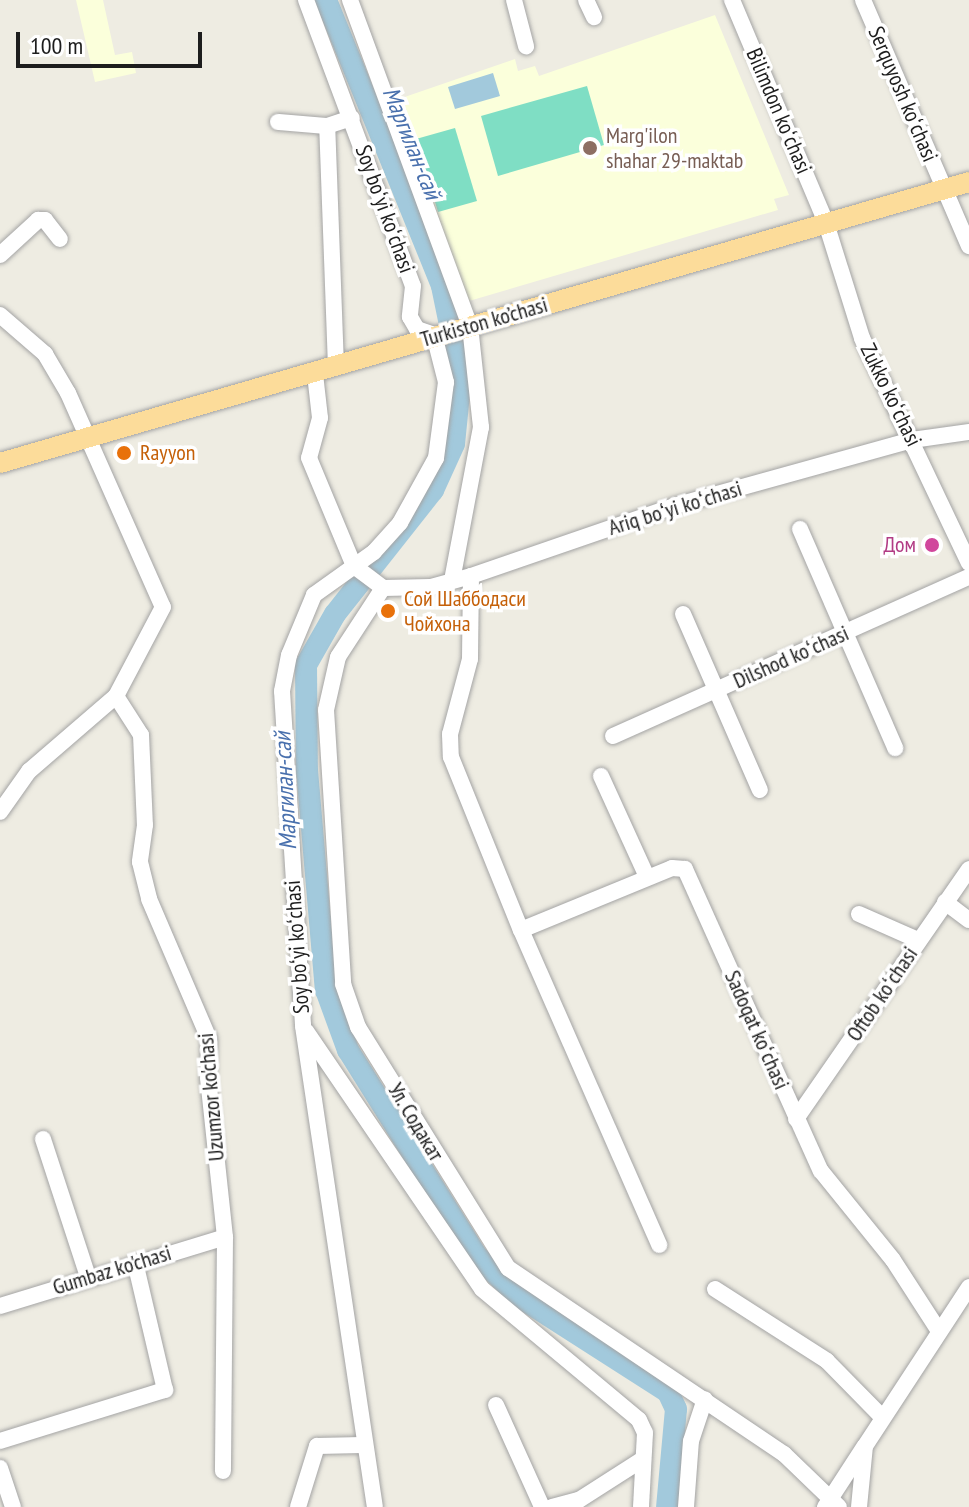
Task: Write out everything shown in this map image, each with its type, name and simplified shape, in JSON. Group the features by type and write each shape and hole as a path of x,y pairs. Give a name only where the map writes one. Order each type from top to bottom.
{"main road":[{"name":"Turkiston ko’chasi","path":"0,463 969,182"}],"street":[{"name":"Soy boʻyi koʻchasi","path":"306,0 413,286 410,317 417,329 434,335 446,382 436,458 400,523 356,568 314,595 289,655 282,691 303,1026 362,1445 375,1507"},
{"path":"350,0 470,326 481,427 452,580"},
{"path":"514,0 526,46"},
{"path":"586,0 594,17"},
{"name":"Bilimdon koʻchasi","path":"732,0 826,223"},
{"name":"Serquyosh koʻchasi","path":"863,0 969,246"},
{"path":"278,122 327,126 352,118"},
{"path":"327,126 336,367"},
{"path":"0,255 38,220 45,220 60,239"},
{"name":"Zukko koʻchasi","path":"826,223 862,338 969,563"},
{"path":"0,315 45,354 92,438 163,607 116,696 29,771 0,812"},
{"path":"315,374 320,418 309,458 356,568 381,587"},
{"name":"Ariq boʻyi koʻchasi","path":"381,587 431,587 674,506 912,440 969,432"},
{"path":"800,529 895,748"},
{"path":"471,576 470,659 450,734 451,757 521,930 659,1245"},
{"name":"Dilshod koʻchasi","path":"613,736 969,577"},
{"name":"Ул. Содакат","path":"381,587 338,657 328,685 327,752 348,1006 508,1268 705,1399 832,1503"},
{"path":"683,614 760,790"},
{"name":"Uzumzor ko'chasi","path":"116,696 141,735 145,825 140,862 149,899 209,1039 208,1078 225,1237 223,1471"},
{"path":"601,776 647,877"},
{"name":"Sadoqat koʻchasi","path":"521,930 677,866 688,873 821,1171 893,1260 939,1331"},
{"name":"Oftob koʻchasi","path":"796,1119 969,869"},
{"path":"945,902 969,920"},
{"path":"859,914 918,940"},
{"name":"Soy boʻyi koʻchasi","path":"303,1026 482,1289 639,1420 645,1433 641,1507"},
{"path":"43,1139 88,1277"},
{"name":"Gumbaz ko'chasi","path":"0,1306 135,1262 225,1237"},
{"path":"0,1441 165,1390 135,1262"},
{"path":"832,1503 882,1417 969,1287"},
{"path":"715,1289 827,1361 882,1417"},
{"path":"686,1507 691,1441 705,1399"},
{"path":"496,1405 542,1507"},
{"path":"298,1507 317,1446 362,1445"},
{"path":"859,1507 865,1446"},
{"path":"552,1507 579,1500 643,1459"},
{"path":"0,1468 13,1507"}],"shaded area":[{"path":"76,0 103,0 115,55 132,52 136,73 95,82"},
{"name":"Marg'ilon shahar 29-maktab","path":"715,15 789,195 774,199 778,210 469,301 393,101 515,59 518,71 535,66 539,76"}],"green space":[{"path":"587,86 604,145 498,176 481,116"},
{"path":"455,128 477,201 438,212 416,139"}],"water":[{"path":"493,73 500,96 455,109 448,87"}],"waterway":[{"name":"Маргилан-сай","path":"326,0 442,286 458,364 459,394 454,444 433,490 335,614 306,665 307,770 326,990 348,1050 476,1255 518,1296 668,1392 676,1409 667,1507"}],"place":[{"name":"Marg'ilon shahar 29-maktab","path":"590,148"},
{"name":"Rayyon","path":"124,453"},
{"name":"Дом","path":"932,545"},
{"name":"Сой Шаббодаси Чойхона","path":"388,611"}]}
